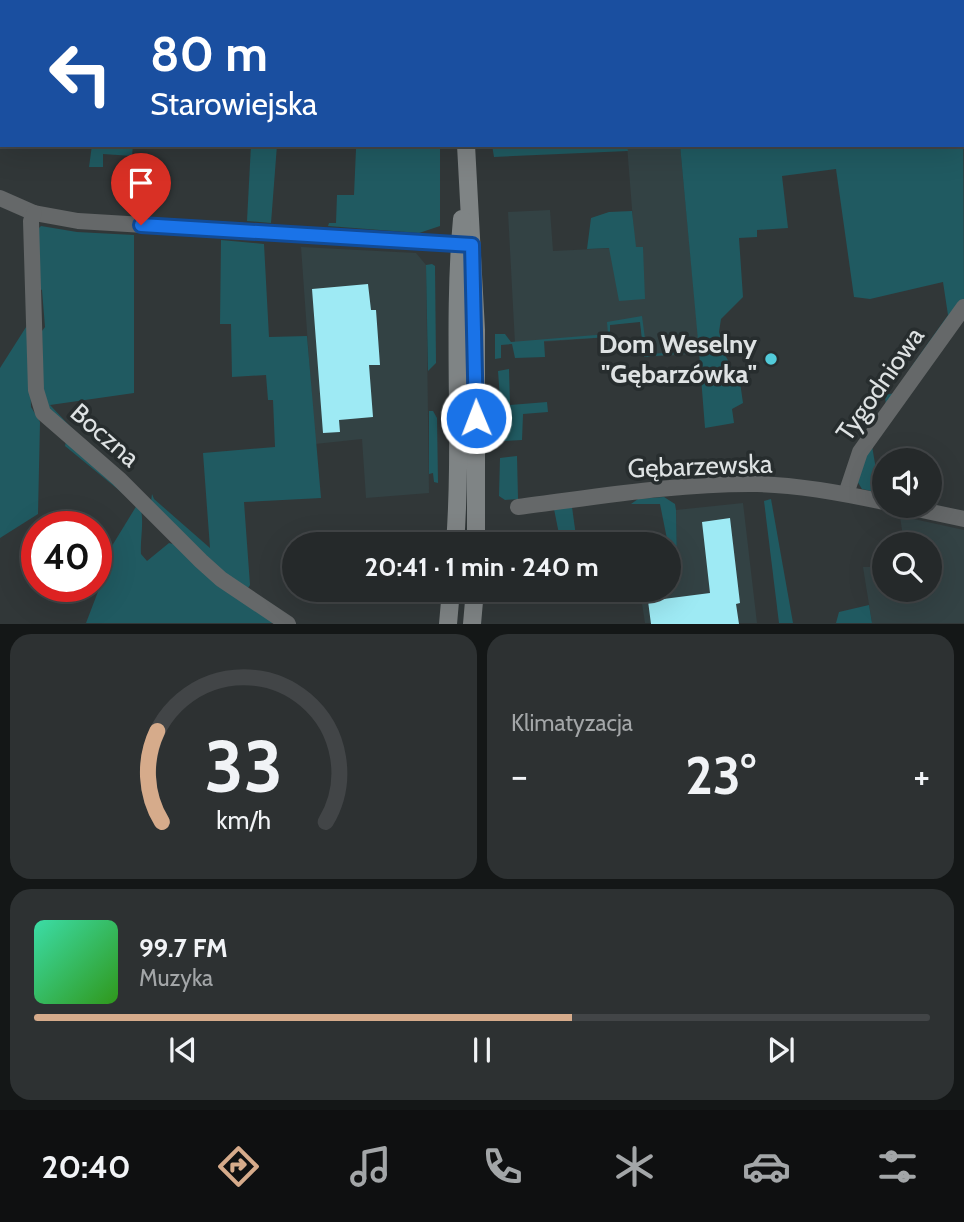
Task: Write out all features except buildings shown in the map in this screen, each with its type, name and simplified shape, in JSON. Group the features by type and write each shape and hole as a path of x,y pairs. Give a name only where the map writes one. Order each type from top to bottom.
{"street":[{"path":"454,532 466,245 466,147"},
{"path":"0,198 34,213 99,223 466,245"},
{"name":"Boczna","path":"34,213 31,221 36,390 43,413 119,479 221,579 288,624"},
{"path":"466,245 476,330 476,532"},
{"name":"Tygodniowa","path":"846,494 860,452 964,307"},
{"name":"Gębarzewska","path":"518,507 618,494 755,484 872,499"},
{"path":"942,514 964,519"},
{"path":"448,624 450,602"},
{"path":"472,624 474,602"}],"shaded area":[{"path":"92,147 133,147 132,156 103,154 103,167 89,167"},
{"path":"251,147 277,147 271,223 247,221"},
{"path":"336,147 440,147 440,226 419,233 328,226 329,223 336,223 337,195 354,195 356,149"},
{"path":"492,147 627,147 628,151 494,157"},
{"path":"627,147 680,147 700,354 644,357 640,321 610,325 610,337 515,344 508,212 550,210 553,251 635,247"},
{"path":"680,147 963,147 964,300 909,375 909,370 948,315 943,282 870,299 854,297 836,169 782,176 788,228 757,230 757,237 739,238 743,297 721,319 719,332 725,355 740,382 743,403 732,409 734,423 705,428 699,352 644,357 640,322 610,325 610,337 544,341 545,357 515,358 512,344 501,345 501,358 495,359 495,334 505,334 511,342 608,334 607,322 642,316 647,354 699,351"},
{"path":"632,211 636,247 643,247 645,299 619,301 609,248 587,249 591,218 609,212"},
{"path":"41,226 77,232 134,235 134,393 50,405 80,437 47,408 43,401 42,331 45,327 42,290 38,288 37,230"},
{"path":"221,240 264,244 269,337 307,336 321,498 244,502 250,585 246,591 230,581 151,502 152,494 154,499 210,548 203,453 275,447 273,400 268,400 266,375 232,377 231,324 220,324"},
{"path":"301,247 416,253 426,265 429,493 366,498 362,439 315,444"},
{"path":"426,265 435,266 436,363 428,371"},
{"path":"28,324 31,407 40,422 38,511 21,511 21,525 0,538 0,368"},
{"path":"509,369 510,405 547,402 548,412 523,414 522,440 503,441 498,371"},
{"path":"902,385 886,407 885,395 895,393"},
{"path":"429,411 433,411 437,418 438,483 434,482 433,473 429,474"},
{"path":"871,440 872,491 862,489 857,481"},
{"path":"66,441 121,481 130,491 141,510 141,554 147,561 169,543 173,544 276,623 86,623 94,602 112,602 112,546 137,505 65,446"},
{"path":"517,456 518,499 505,500 499,496 500,458"},
{"path":"664,497 675,504 676,532 666,532 660,504 631,504 638,499"},
{"path":"771,499 793,623 779,623 764,501"},
{"path":"743,503 757,623 645,623 642,602 681,602 681,532 676,532 676,510"},
{"path":"572,507 575,532 559,532 554,509"},
{"path":"900,518 964,530 964,623 872,623 863,567 872,567 872,602 942,602 942,532 902,532"},
{"path":"869,605 872,623 836,623 839,612"}],"place":[{"name":"Dom Weselny \"Gębarzówka\"","path":"771,359"}],"route":[{"path":"141,225 472,245 476,418"}]}
